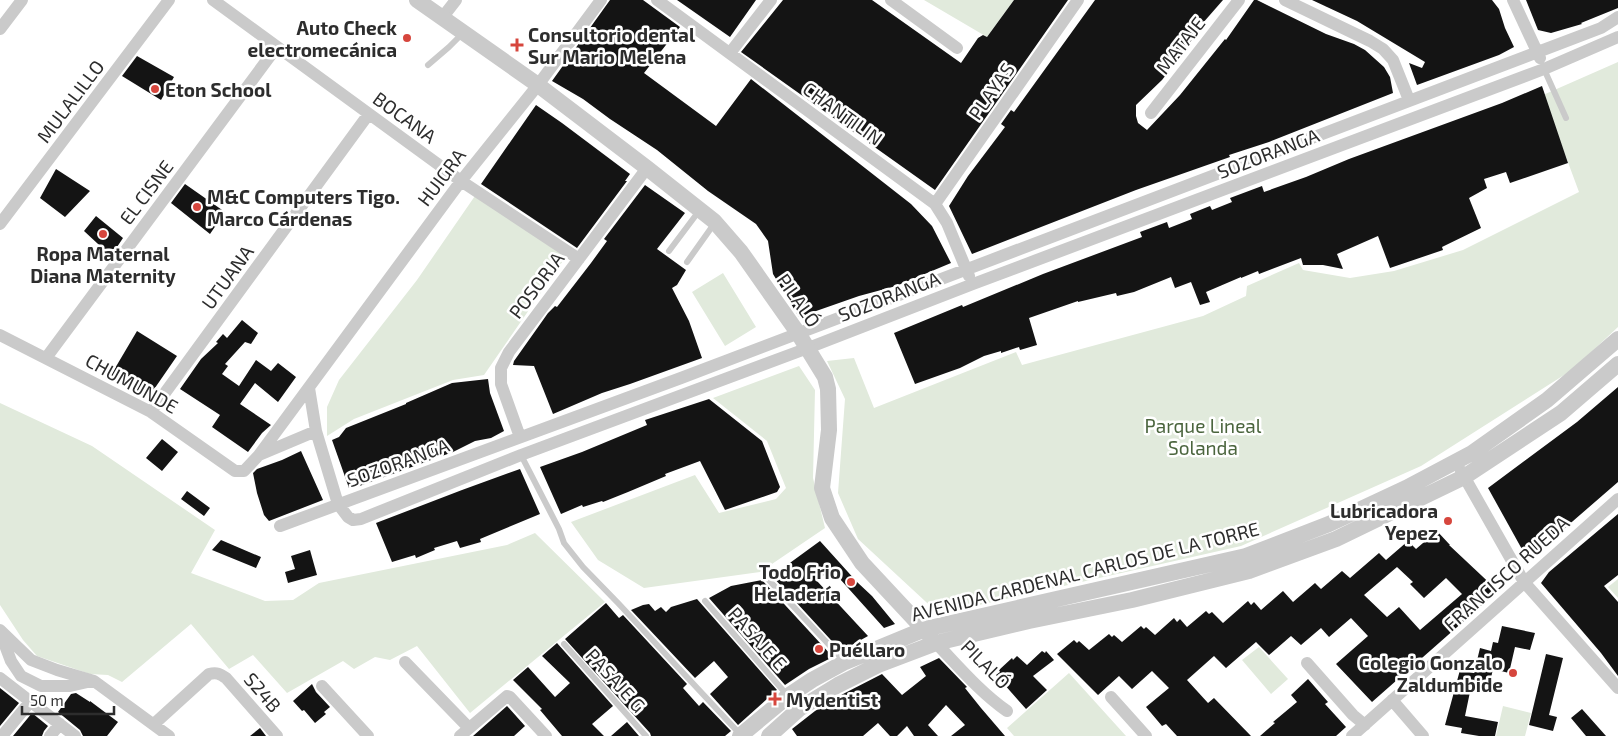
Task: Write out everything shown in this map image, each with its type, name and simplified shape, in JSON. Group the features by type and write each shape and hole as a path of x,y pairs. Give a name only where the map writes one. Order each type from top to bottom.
{"street":[{"path":"0,29 22,0"},
{"name":"MULALILLO","path":"0,224 169,0"},
{"name":"BOCANA","path":"213,0 276,48 461,181 579,259"},
{"name":"PILALÓ","path":"417,0 538,85 647,168 715,223 741,252 808,348 824,377 828,389 829,430 822,488 832,518 862,563 976,686 1007,712"},
{"path":"442,18 456,0"},
{"name":"HUIGRA","path":"240,472 244,471 259,455 461,181 538,85 601,0"},
{"name":"CHANTILIN","path":"657,0 936,204 947,223 973,284"},
{"path":"730,53 771,0"},
{"path":"891,0 957,48"},
{"name":"PLAYAS","path":"936,204 1078,0"},
{"name":"MATAJE","path":"1151,112 1239,0"},
{"path":"1285,0 1383,49 1393,60 1409,100"},
{"path":"1513,0 1544,69"},
{"name":"SOZORANGA","path":"1618,17 1601,28 1538,52 681,378 338,504 348,517 353,520 362,519 522,455 1544,69 1618,37"},
{"name":"EL CISNE","path":"46,358 276,48"},
{"name":"UTUANA","path":"151,412 368,114"},
{"name":"POSORJA","path":"520,437 501,384 501,368 508,352 647,168"},
{"name":"CHUMUNDE","path":"0,335 151,412 235,471 240,472"},
{"name":"AVENIDA CARDENAL CARLOS DE LA TORRE","path":"741,736 788,696 812,680 845,662 925,629 1246,556 1329,524 1456,462 1547,400 1618,339"},
{"name":"AVENIDA CARDENAL CARLOS DE LA TORRE","path":"769,736 800,710 838,685 878,665 936,643 1249,572 1336,539 1464,477 1562,413 1618,364"},
{"path":"681,378 686,394"},
{"path":"280,526 338,504 316,432 309,388"},
{"path":"259,455 316,432"},
{"path":"1456,462 1524,582 1618,688"},
{"name":"FRANCISCO RUEDA","path":"1352,736 1618,499"},
{"path":"0,631 11,661 21,676 41,686 70,686 94,681"},
{"path":"0,631 31,660 94,681 169,736"},
{"path":"0,674 11,661"},
{"path":"405,662 464,732 504,698 510,697 546,736"},
{"path":"1307,663 1353,715 1365,724"},
{"name":"S24B","path":"154,724 209,674 220,674 226,678 277,736"},
{"path":"0,678 75,736"},
{"path":"322,686 368,736"},
{"path":"1111,697 1146,736"},
{"path":"1392,700 1423,736"},
{"path":"2,736 30,702"},
{"path":"50,736 60,724"}],"lane":[{"path":"428,65 463,33"},
{"path":"1544,69 1566,118"},
{"path":"669,251 700,210"},
{"path":"687,262 715,223"},
{"path":"522,455 564,543 578,561 741,736"},
{"path":"766,577 845,662"},
{"name":"PASAJE E","path":"704,601 788,696"},
{"name":"PASAJE G","path":"564,644 646,736"}],"green space":[{"path":"924,0 1014,0 987,37"},
{"name":"Parque Lineal Solanda","path":"1618,62 1618,327 1572,370 1421,466 1241,546 939,614 858,539 838,493 845,399 827,361 854,358 874,408 1016,352 1022,365 1203,316 1246,296 1247,286 1299,263 1303,270 1350,278 1394,271 1463,250 1579,192 1543,95"},
{"path":"477,193 567,255 484,375 453,380 354,419 327,436 327,407 339,380 417,280"},
{"path":"723,273 756,327 725,346 692,292"},
{"path":"799,366 815,390 813,478 825,528 760,572 644,588 598,560 571,522 695,475 719,513 776,499 786,488 767,441 713,398"},
{"path":"0,403 92,446 215,530 191,573 265,601 293,600 319,583 507,545 535,533 605,602 470,713 417,646 390,660 375,657 354,669 343,661 287,693 253,655 229,669 191,624 122,682 108,675 90,674 37,656 23,640 0,605"},
{"path":"1618,579 1618,598 1608,587"},
{"path":"1259,647 1288,679 1271,694 1242,660"},
{"path":"1069,673 1126,736 1014,736 1007,728"},
{"path":"1503,706 1531,713 1525,736 1496,736"}],"building":[{"path":"610,0 643,0 680,27 644,73 716,126 751,79 911,204 932,226 951,263 896,286 859,296 799,317 773,274 768,241 756,224 708,191 657,150 583,99 552,81"},
{"path":"677,0 756,0 730,37"},
{"path":"783,0 872,0 961,63 978,38 983,35 987,37 1014,0 1068,0 935,190 741,52"},
{"path":"1095,0 1223,0 1202,24 1162,80 1136,105 1138,123 1147,130 1180,95 1226,40 1254,0 1365,50 1384,67 1390,77 1393,93 1269,142 1229,155 1230,157 1136,190 972,254 949,206 968,176 1005,127 1001,124 1011,110 1014,112"},
{"path":"1312,0 1492,0 1499,9 1514,47 1499,55 1417,85 1409,63 1422,68 1425,62 1357,21"},
{"path":"1526,0 1618,0 1618,8 1582,24 1551,33 1538,30"},
{"name":"Eton School","path":"137,56 174,77 161,100 122,76"},
{"path":"1542,86 1568,163 1510,183 1506,172 1484,179 1487,188 1469,198 1481,228 1442,247 1443,250 1390,268 1378,236 1337,254 1343,269 1323,265 1303,265 1301,258 1259,274 1258,271 1241,277 1206,292 1210,302 1200,305 1191,282 1175,288 1171,277 1134,292 1117,296 1116,293 1078,301 1029,318 1037,345 1020,350 1019,347 984,356 960,368 915,384 894,333 962,305 963,307 1043,274 1142,237 1140,232 1167,222 1169,228 1192,219 1190,214 1210,206 1212,210 1232,202 1230,198 1262,186 1264,192 1306,177"},
{"path":"536,105 630,174 625,181 627,181 577,248 481,184"},
{"path":"56,169 90,191 65,217 40,198"},
{"name":"M&C Computers Tigo. Marco Cárdenas","path":"185,184 225,212 210,234 171,203"},
{"path":"645,185 685,213 657,249 686,270 677,285 672,288 689,321 702,358 602,393 553,414 534,366 513,365 514,361 548,313 555,306 557,307 591,263 607,241 604,239"},
{"name":"Ropa Maternal Diana Maternity","path":"96,216 123,238 111,256 84,231"},
{"path":"242,320 258,333 251,344 245,342 225,364 228,366 222,374 239,386 256,360 271,371 278,363 296,377 278,402 255,383 240,404 271,425 262,433 248,452 212,427 220,415 180,389 201,359 218,343 216,342 223,334 227,338"},
{"path":"137,331 177,356 148,398 111,375"},
{"path":"488,379 490,393 504,431 491,438 475,441 453,452 354,488 349,488 332,440 339,437 346,428 452,383"},
{"path":"1618,387 1618,482 1528,560 1488,488 1577,422"},
{"path":"709,399 762,441 780,487 777,492 725,510 700,461 665,474 666,476 603,502 583,507 582,505 561,514 540,467 647,425 645,420"},
{"path":"162,439 178,452 162,471 146,458"},
{"path":"301,451 323,500 269,521 264,515 253,473 257,469"},
{"path":"520,469 540,514 480,539 481,542 460,548 457,541 434,548 435,550 416,558 415,555 392,562 376,523"},
{"path":"187,491 210,508 204,516 181,499"},
{"path":"1618,514 1618,575 1604,586 1618,602 1618,676 1601,653 1541,583 1549,572"},
{"path":"1437,531 1449,545 1498,591 1372,702 1336,664 1368,636 1351,618 1329,637 1321,628 1301,645 1291,636 1269,655 1256,642 1226,668 1214,656 1187,680 1208,703 1214,698 1251,736 1177,736 1166,724 1162,726 1146,707 1169,688 1152,671 1132,689 1119,676 1098,695 1057,654 1074,640 1077,643 1079,641 1089,650 1109,634 1112,637 1114,635 1122,642 1141,626 1144,629 1146,627 1155,635 1174,618 1177,622 1180,619 1187,627 1206,611 1209,614 1212,612 1223,623 1248,601 1251,605 1254,602 1261,610 1283,591 1293,602 1315,583 1321,589 1342,571 1350,578 1379,553 1386,560 1408,541 1416,549","holes":["1397,567 1413,582 1410,584 1424,598 1446,578 1462,594 1420,630 1399,607 1387,617 1364,595"]},
{"path":"221,540 261,557 256,568 212,550"},
{"path":"820,541 872,596 895,624 884,628 831,569 817,581 868,636 841,651 772,576"},
{"path":"310,550 317,575 288,583 285,572 295,569 291,556"},
{"path":"762,580 832,656 785,685 709,598 731,586"},
{"path":"697,599 777,690 738,725 710,694 728,677 714,661 695,678 631,610 649,604 655,611 661,607 666,612 671,607"},
{"path":"606,603 619,618 623,615 687,684 683,688 699,706 703,702 731,731 725,736 651,736 565,639"},
{"path":"1502,626 1535,633 1530,650 1515,647 1509,673 1493,669 1488,691 1471,687 1465,716 1498,722 1495,736 1461,733 1462,728 1445,725 1460,670 1474,673 1480,648 1491,651 1493,642 1498,643"},
{"path":"557,643 613,706 592,724 604,736 562,736 540,710 542,709 513,680 528,667 555,697 570,683 542,656"},
{"path":"1042,651 1045,653 1046,651 1054,660 1033,676 1047,690 1026,709 996,675 1012,658 1013,660 1017,656 1027,665"},
{"path":"1546,654 1563,658 1549,715 1557,717 1553,731 1529,725"},
{"path":"939,658 967,687 965,688 1005,736 951,736 965,725 946,705 928,725 938,736 914,736 907,726 897,736 890,736 878,723 863,736 797,736 792,729 815,711 882,674 902,695 926,676 920,667"},
{"path":"1308,679 1328,702 1325,704 1346,727 1336,736 1260,736 1275,723 1273,722 1297,702 1291,695"},
{"path":"312,684 316,692 330,707 324,712 326,714 315,723 293,701"},
{"path":"0,688 19,703 0,726"},
{"path":"76,693 118,722 107,736 83,736 80,730 58,712 71,694"},
{"path":"507,706 525,726 514,736 473,736"},
{"path":"1582,709 1606,736 1586,736 1571,718"},
{"path":"32,713 48,726 42,736 13,736"},
{"path":"627,722 639,736 611,736"},
{"path":"260,728 266,736 250,736"}],"place":[{"name":"Auto Check electromecánica","path":"407,38"},
{"name":"Consultorio dental Sur Mario Melena","path":"517,45"},
{"name":"Eton School","path":"155,89"},
{"name":"M&C Computers Tigo. Marco Cárdenas","path":"197,207"},
{"name":"Ropa Maternal Diana Maternity","path":"103,234"},
{"name":"Lubricadora Yepez","path":"1448,521"},
{"name":"Todo Frio Heladería","path":"851,582"},
{"name":"Puéllaro","path":"819,649"},
{"name":"Colegio Gonzalo Zaldumbide","path":"1513,673"},
{"name":"Mydentist","path":"775,699"}]}
